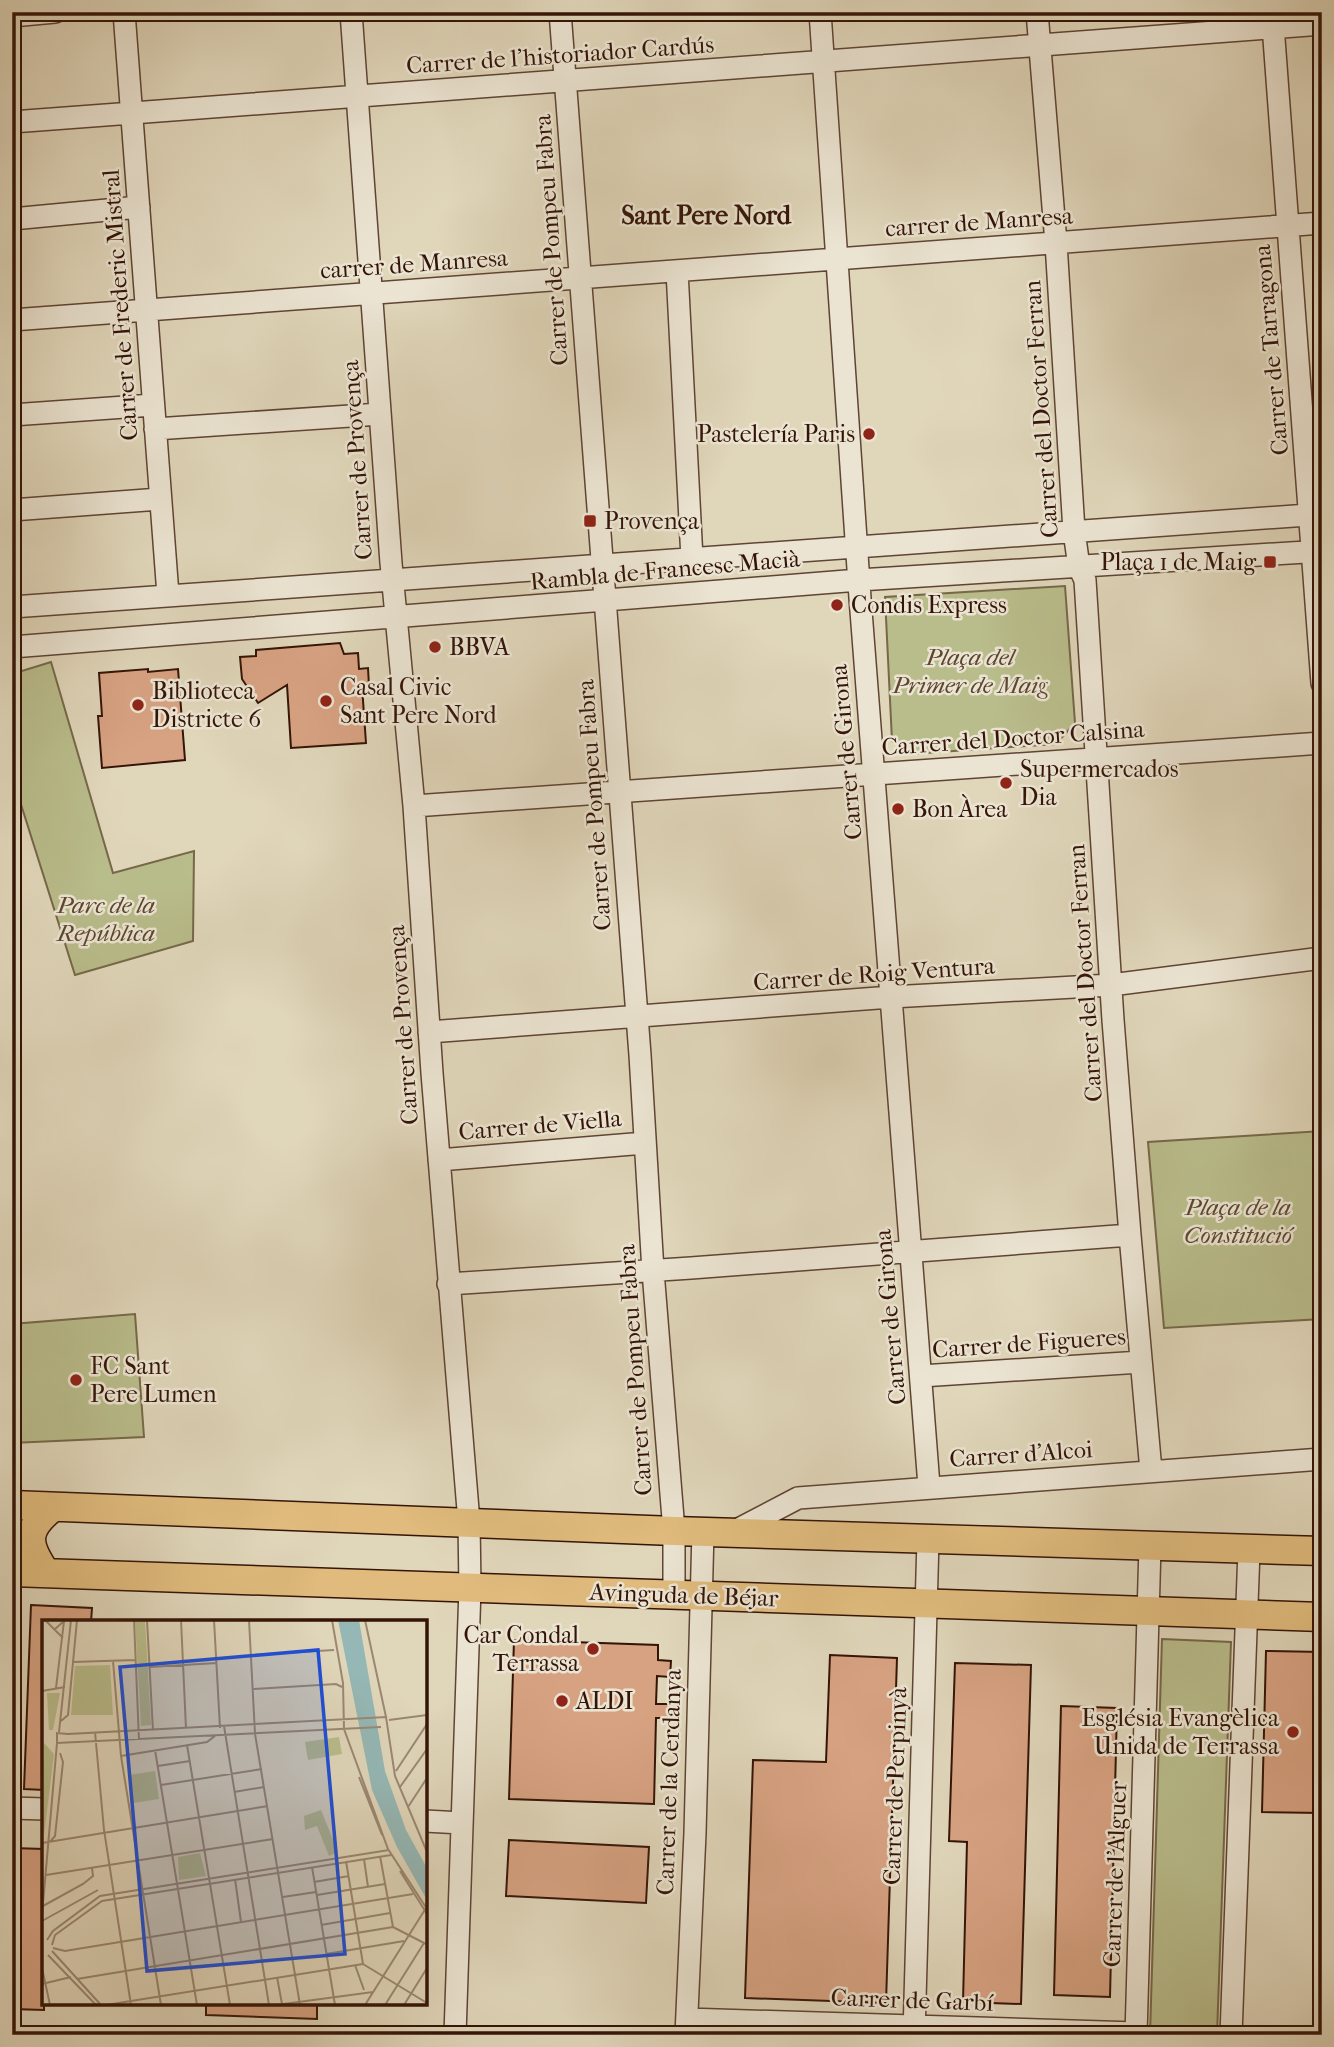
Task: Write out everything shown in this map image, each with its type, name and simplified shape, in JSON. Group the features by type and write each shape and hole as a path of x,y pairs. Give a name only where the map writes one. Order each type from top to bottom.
{"main road":[{"path":"12,1506 674,1531 1322,1551"},
{"path":"46,1573 34,1556 29,1541 41,1516 53,1507"},
{"name":"Avinguda de Béjar","path":"12,1572 1322,1617"}],"street":[{"path":"12,16 55,12"},
{"name":"Carrer de Frederic Mistral","path":"124,12 168,595"},
{"name":"Carrer de Provença","path":"351,12 380,414 414,806 448,1283 469,1522 470,1588 455,2035"},
{"name":"Carrer de Pompeu Fabra","path":"560,12 674,1531 688,1595"},
{"name":"Carrer de Girona","path":"820,12 856,547 929,1486"},
{"name":"Carrer del Doctor Ferran","path":"1037,12 1056,243 1074,531 1079,567 1085,580 1111,985 1151,1471"},
{"name":"Carrer de l'historiador Cardús","path":"12,122 1039,45 1273,20 1322,24"},
{"name":"Carrer de Tarragona","path":"1273,20 1287,226 1316,514 1322,683"},
{"path":"12,219 139,207"},
{"name":"carrer de Manresa","path":"12,320 1322,223"},
{"path":"677,271 692,559"},
{"path":"12,415 153,405"},
{"path":"155,429 380,414"},
{"path":"12,510 160,499"},
{"name":"Rambla de Francesc Macià","path":"12,607 1316,514"},
{"name":"Rambla de Francesc Macià","path":"12,647 859,580 1318,552"},
{"name":"Carrer del Doctor Calsina","path":"414,806 1322,743"},
{"name":"Carrer de Roig Ventura","path":"429,1032 891,997 1111,985 1322,958"},
{"name":"Carrer de Viella","path":"439,1160 645,1143"},
{"path":"448,1283 1130,1234"},
{"name":"Carrer de Figueres","path":"921,1376 1141,1362"},
{"name":"Carrer d'Alcoi","path":"733,1532 798,1498 929,1486 1322,1459"},
{"name":"Carrer de la Cerdanya","path":"686,2027 695,1833 688,1595 703,1531"},
{"name":"Carrer de Perpinyà","path":"914,2030 928,1539"},
{"name":"Carrer de l'Alguer","path":"1136,2034 1150,1546"},
{"path":"1231,2035 1249,1550"},
{"path":"12,1808 42,1809"},
{"path":"427,1821 462,1823"},
{"name":"Carrer de Garbí","path":"686,2027 1136,2034"}],"green space":[{"name":"Plaça del Primer de Maig","path":"1065,586 1075,723 1056,744 911,754 892,741 885,597"},
{"name":"Parc de la República","path":"51,662 113,873 194,851 193,941 75,975 12,776 12,674"},
{"name":"Plaça de la Constitució","path":"1322,1131 1322,1319 1164,1328 1148,1142"},
{"name":"FC Sant Pere Lumen","path":"135,1314 144,1437 12,1443 12,1324"},
{"path":"12,1518 31,1518 28,1564 12,1563"},
{"path":"1162,1639 1231,1642 1217,2035 1150,2035"}],"building":[{"path":"340,643 344,654 358,653 359,669 368,668 369,686 362,686 366,743 291,748 287,685 258,703 242,679 240,657 256,656 256,650"},
{"path":"148,669 148,672 178,669 185,760 102,768 98,716 102,716 99,673"},
{"path":"31,1605 92,1608 91,1620 42,1620 42,1790 24,1789"},
{"path":"514,1640 658,1645 658,1660 671,1661 670,1677 657,1676 656,1704 670,1704 669,1718 656,1718 654,1804 509,1799"},
{"name":"Església Evangèlica Unida de Terrassa","path":"1266,1651 1322,1652 1322,1813 1262,1812"},
{"path":"830,1655 897,1658 886,2003 745,1998 753,1760 826,1762"},
{"path":"955,1663 1031,1665 1021,2004 963,2002 967,1842 949,1841"},
{"path":"1061,1706 1117,1708 1110,1997 1054,1995"},
{"path":"509,1840 649,1847 646,1903 506,1896"},
{"path":"12,1848 42,1849 44,2010 12,2009"},
{"path":"206,2005 317,2005 317,2019 206,2015"}],"place":[{"name":"Pastelería Paris","path":"869,434"},
{"name":"Provença","path":"590,521"},
{"name":"Plaça 1 de Maig","path":"1270,562"},
{"name":"Condis Express","path":"837,605"},
{"name":"BBVA","path":"435,647"},
{"name":"Casal Civic Sant Pere Nord","path":"326,701"},
{"name":"Biblioteca Districte 6","path":"138,705"},
{"name":"Supermercados Dia","path":"1006,783"},
{"name":"Bon Àrea","path":"898,809"},
{"name":"FC Sant Pere Lumen","path":"76,1380"},
{"name":"Car Condal Terrassa","path":"593,1649"},
{"name":"ALDI","path":"562,1701"},
{"name":"Església Evangèlica Unida de Terrassa","path":"1293,1732"}],"district":[{"name":"Sant Pere Nord","path":"706,215"}]}
